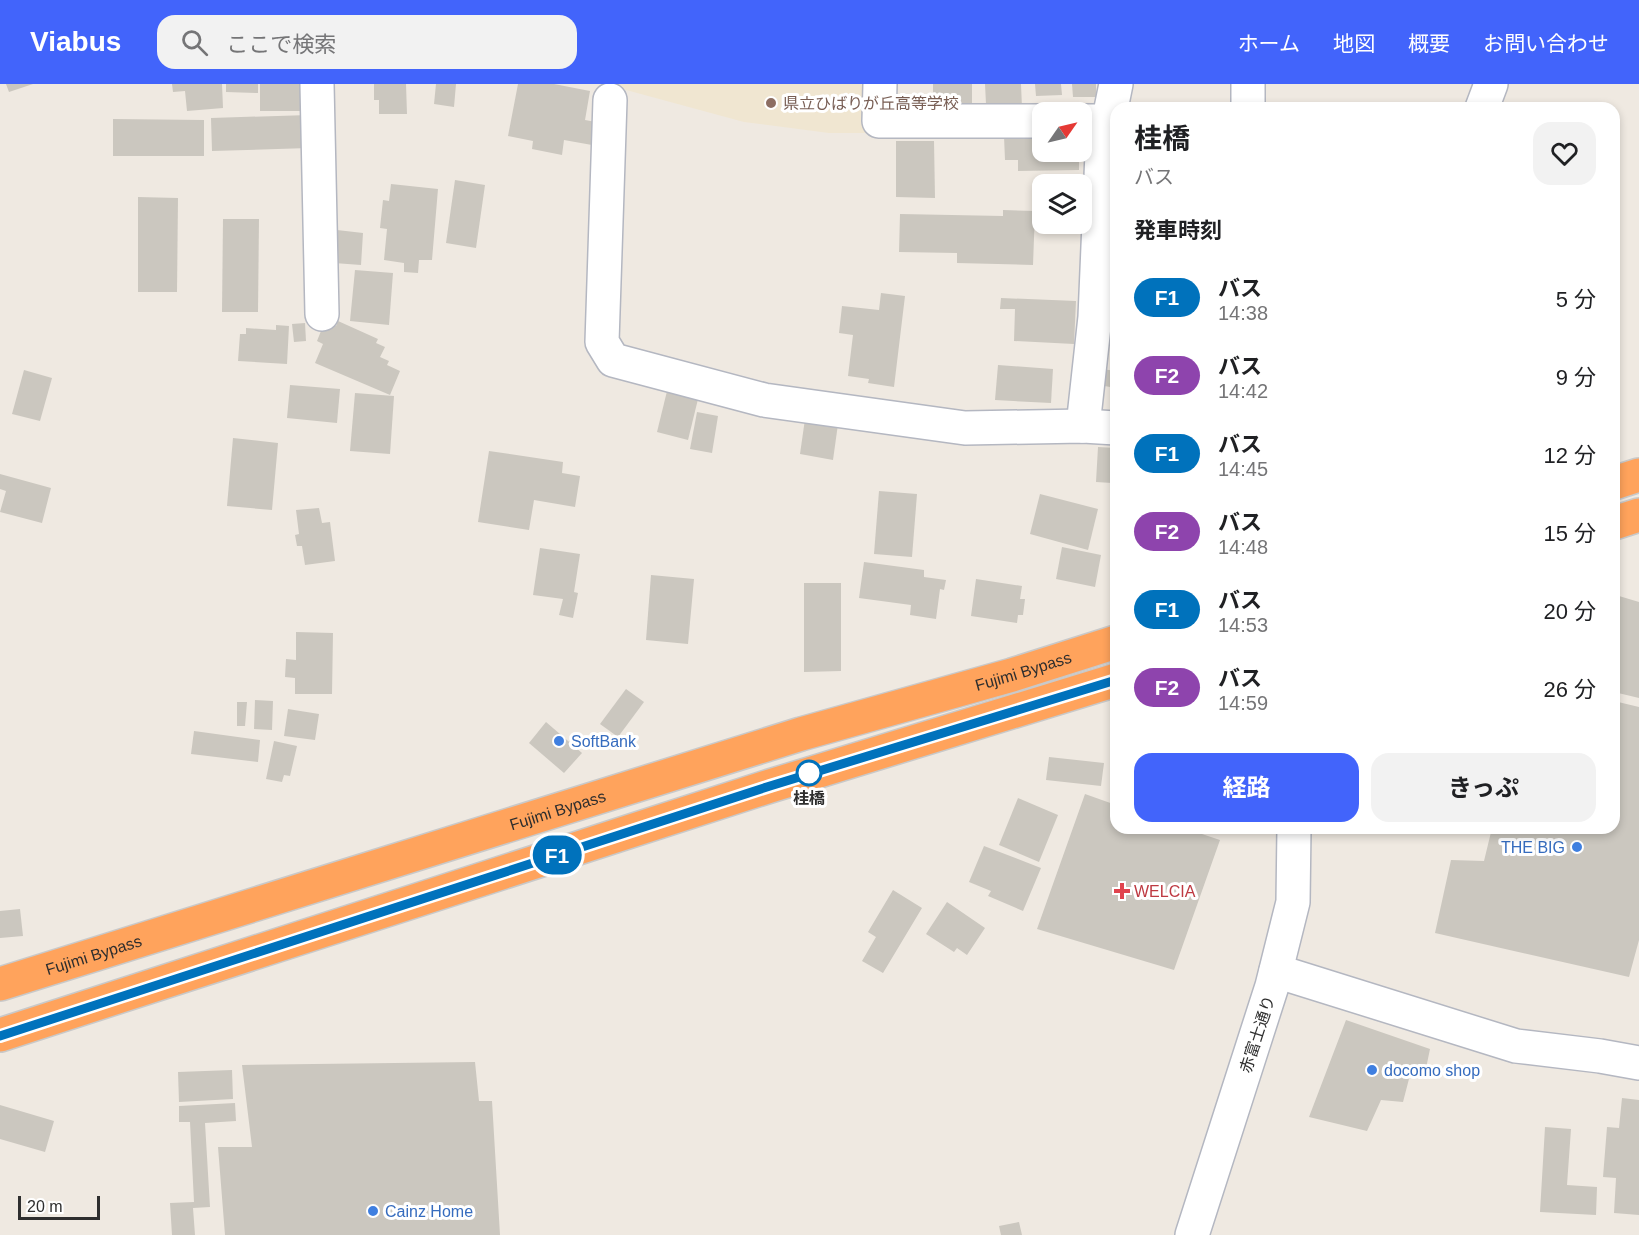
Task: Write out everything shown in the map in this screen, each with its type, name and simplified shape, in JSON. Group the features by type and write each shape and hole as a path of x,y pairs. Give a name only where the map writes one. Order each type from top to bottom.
{"highway":[{"path":"1620,481 1639,475"},
{"path":"1620,521 1639,515"},
{"name":"Fujimi Bypass","path":"0,984 801,734 1012,675 1110,644"},
{"path":"0,1035 770,786 1110,682"}],"street":[{"path":"316,84 322,314"},
{"path":"880,84 879,121 1032,121"},
{"path":"1083,426 1095,317 1102,153 1095,121 1116,84"},
{"path":"1248,84 1248,102"},
{"path":"1484,102 1491,84"},
{"path":"610,100 602,342 613,360 764,400 965,428 1110,428"},
{"name":"赤富士通り","path":"1192,1235 1276,971 1293,902 1294,834"},
{"path":"1276,971 1516,1046 1639,1063"}],"shaded area":[{"name":"県立ひばりが丘高等学校","path":"604,84 870,84 866,133 829,133 744,122"}],"building":[{"path":"6,84 33,84 9,92"},
{"path":"172,84 222,84 223,108 187,111 185,91 173,92"},
{"path":"226,84 258,84 258,93 226,92"},
{"path":"260,84 300,84 300,90 309,91 309,111 260,111"},
{"path":"374,84 406,84 407,114 379,114 379,100 374,100"},
{"path":"436,84 456,84 454,107 434,104"},
{"path":"518,84 554,84 590,91 585,120 596,122 592,145 564,140 562,155 532,149 533,141 508,136"},
{"path":"933,84 972,84 972,104 933,103"},
{"path":"985,84 1021,84 1022,108 1001,109 1000,104 986,104"},
{"path":"1035,84 1061,84 1062,95 1036,96"},
{"path":"1072,84 1096,84 1096,97 1073,97"},
{"path":"309,115 309,148 212,151 211,118"},
{"path":"113,119 204,120 204,156 113,156"},
{"path":"1004,136 1032,136 1032,162 1079,162 1079,170 1018,171 1018,160 1005,160"},
{"path":"896,141 934,141 935,198 896,197"},
{"path":"455,180 485,185 476,248 446,243"},
{"path":"391,184 438,189 432,260 419,260 418,273 404,272 404,263 384,260 387,229 380,228 383,200 389,201"},
{"path":"138,197 178,198 177,292 138,292"},
{"path":"1003,210 1032,211 1033,265 957,263 957,253 899,252 900,214 1003,216"},
{"path":"223,219 259,219 258,312 222,312"},
{"path":"337,230 363,233 361,265 334,263"},
{"path":"355,270 393,273 389,325 350,321"},
{"path":"881,293 905,296 894,387 868,383 869,379 848,376 853,335 839,333 842,306 879,310"},
{"path":"1001,298 1076,301 1074,344 1014,341 1015,309 1000,309"},
{"path":"325,321 336,326 338,321 378,339 376,343 385,347 380,357 389,361 387,365 400,371 390,395 315,363 323,344 317,341"},
{"path":"305,323 306,341 294,342 292,324"},
{"path":"276,325 289,326 287,364 238,361 240,334 246,334 246,328 276,330"},
{"path":"998,365 1053,369 1051,403 995,400"},
{"path":"1095,368 1110,370 1110,387 1093,384"},
{"path":"24,370 52,378 40,421 12,414"},
{"path":"290,385 340,389 337,423 287,418"},
{"path":"668,387 699,395 688,440 657,432"},
{"path":"355,393 394,396 390,454 350,451"},
{"path":"697,412 718,416 712,453 690,449"},
{"path":"805,419 838,424 833,460 800,454"},
{"path":"233,438 278,443 272,510 227,506"},
{"path":"1098,447 1110,448 1110,483 1096,482"},
{"path":"489,451 563,462 562,473 580,476 575,507 534,500 529,530 478,522"},
{"path":"0,474 51,488 42,523 0,512 6,491 0,489"},
{"path":"879,491 917,494 912,557 874,554"},
{"path":"1040,494 1098,509 1088,550 1030,534"},
{"path":"319,508 322,523 330,522 335,561 305,565 302,546 297,546 295,535 299,534 296,510"},
{"path":"1062,547 1101,555 1095,587 1056,579"},
{"path":"540,548 580,554 574,592 578,593 573,618 559,615 563,599 533,595"},
{"path":"864,562 924,570 924,577 946,580 944,590 940,589 936,619 910,615 911,605 859,598"},
{"path":"651,575 694,579 688,644 646,640"},
{"path":"976,579 1022,586 1020,599 1025,599 1023,615 1018,615 1017,623 971,616"},
{"path":"804,583 841,583 841,671 804,672"},
{"path":"1620,596 1639,602 1639,698 1620,693"},
{"path":"296,632 333,633 332,694 295,694 295,678 285,677 286,659 296,660"},
{"path":"626,689 644,702 618,737 600,724"},
{"path":"255,700 273,701 272,730 254,729"},
{"path":"237,702 247,702 245,726 237,726"},
{"path":"1620,702 1639,707 1639,940 1629,977 1435,933 1451,860 1484,861 1491,834 1620,834"},
{"path":"288,709 319,714 315,740 284,736"},
{"path":"546,722 582,753 564,773 529,743"},
{"path":"194,731 260,740 258,762 191,754"},
{"path":"274,741 297,746 290,776 284,775 282,782 266,779"},
{"path":"1049,757 1104,763 1101,786 1046,780"},
{"path":"1085,794 1110,803 1110,834 1202,834 1220,840 1174,970 1037,929"},
{"path":"1018,798 1058,815 1039,862 999,845"},
{"path":"984,846 1041,868 1023,911 988,896 991,891 969,882"},
{"path":"893,890 922,908 883,973 862,961 876,937 868,932"},
{"path":"947,902 985,928 967,955 957,948 954,952 926,934"},
{"path":"20,909 23,936 0,938 0,911"},
{"path":"1346,1020 1430,1049 1424,1078 1410,1075 1403,1102 1381,1100 1367,1131 1309,1117"},
{"path":"475,1062 479,1101 492,1101 500,1235 225,1235 218,1147 252,1147 242,1065"},
{"path":"232,1070 233,1099 179,1102 178,1072"},
{"path":"1622,1098 1639,1100 1639,1215 1614,1213 1616,1178 1603,1177 1607,1127 1619,1128"},
{"path":"235,1103 236,1121 205,1123 210,1207 193,1208 195,1235 172,1235 170,1203 194,1202 190,1122 179,1122 179,1106"},
{"path":"0,1105 54,1121 45,1152 0,1139"},
{"path":"1545,1127 1571,1129 1567,1185 1597,1187 1596,1215 1540,1212"},
{"path":"1019,1222 1022,1235 1001,1235 999,1226"}],"bus line":[{"name":"F1","path":"0,1036 770,786 1110,682"}],"place":[{"name":"県立ひばりが丘高等学校","path":"771,103"},
{"name":"SoftBank","path":"559,741"},
{"name":"桂橋","path":"809,773"},
{"name":"THE BIG","path":"1577,847"},
{"name":"WELCIA","path":"1122,891"},
{"name":"docomo shop","path":"1372,1070"},
{"name":"Cainz Home","path":"373,1211"}]}
